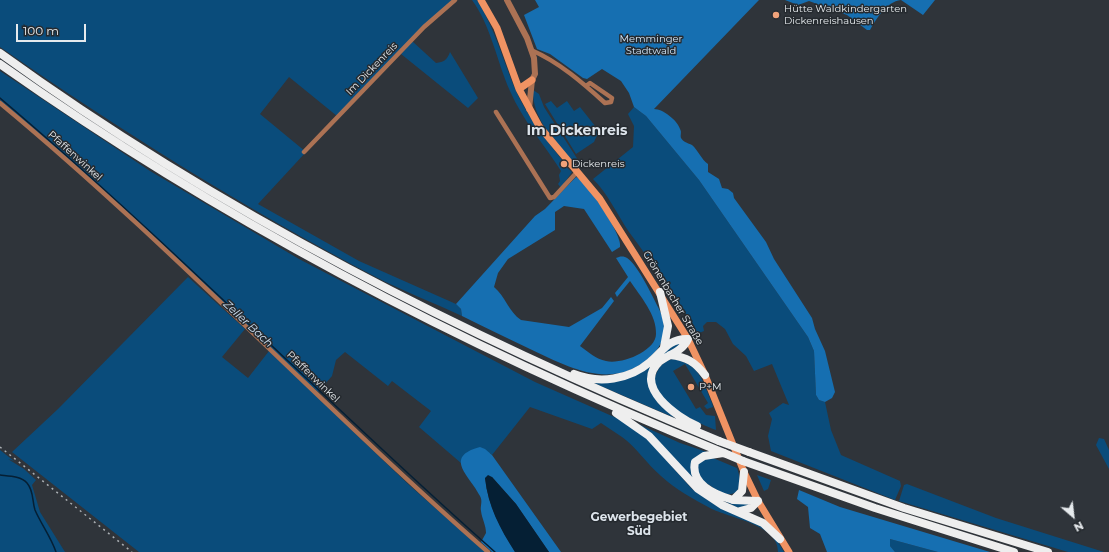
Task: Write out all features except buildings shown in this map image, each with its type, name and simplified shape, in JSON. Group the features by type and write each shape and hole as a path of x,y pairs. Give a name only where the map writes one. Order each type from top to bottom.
{"highway":[{"path":"0,53 100,121 256,216 400,296 545,366 719,441 904,508 1048,552"},
{"path":"0,64 126,149 281,242 430,321 500,355 593,397 757,466 881,510 1014,552"},
{"path":"660,292 668,326 664,347"},
{"path":"545,366 552,365 580,376 603,380 618,379 645,367 664,347 676,340 688,340"},
{"path":"688,340 684,346 660,361 653,371 652,383 655,393 661,402 674,412 708,432 719,441"},
{"path":"670,355 688,359 699,367 705,375"},
{"path":"593,397 600,406 622,416 649,436 698,489 722,505 740,511 763,523 780,539"},
{"path":"724,453 700,458 695,462 694,474 698,480 710,490 723,497 733,500 758,501"},
{"path":"733,500 742,490 744,472"},
{"path":"740,511 750,508 758,501"}],"main road":[{"name":"Grönenbacher Straße","path":"481,0 497,28 529,109 548,138 600,199 660,292 688,340 705,375 744,472 758,501 789,552"},
{"path":"520,89 532,80"}],"street":[{"name":"Im Dickenreis","path":"304,152 424,27 455,0"},
{"path":"507,0 531,50 535,68 532,80 529,109"},
{"path":"531,50 549,58 586,86 605,103 611,102 612,98 590,83 586,86"},
{"name":"Pfaffenwinkel","path":"0,103 102,192 414,486 488,552"},
{"path":"496,112 550,198 554,197 577,172"}],"shaded area":[{"path":"0,0 453,0 337,116 289,77 260,114 306,152 258,204 359,261 456,304 461,309 462,316 385,281 230,196 45,78 0,47"},
{"path":"472,0 477,0 484,11 516,91 525,109 562,160 560,162 572,172 561,188 558,184 560,181 559,175 561,171 515,102 505,80 484,21"},
{"path":"412,41 436,63 445,60 450,52 478,98 468,108 401,54"},
{"path":"0,71 150,171 299,259 535,382 621,420 637,430 650,442 692,489 717,506 758,523 778,542 784,552 778,552 776,542 762,528 718,512 666,481 627,441 601,423 592,429 530,407 492,455 490,453 461,460 461,463 419,427 431,411 392,381 388,386 345,352 336,360 332,376 318,392 42,136 0,100"},
{"path":"533,90 539,94 544,107 578,160 577,161 572,161 540,120 536,110"},
{"path":"551,101 557,108 567,101 574,111 580,107 599,131 594,142 576,154 545,104"},
{"path":"634,107 646,116 699,180 808,337 814,351 816,395 819,400 825,402 831,430 841,455 900,481 901,486 895,500 771,451 768,436 772,419 769,413 783,403 789,405 772,364 754,371 746,356 733,344 725,329 716,322 707,322 703,326 704,331 697,334 690,320 673,294 629,232 603,191 593,179 633,147 634,126 628,114"},
{"path":"188,277 245,329 222,357 248,378 269,351 408,484 485,552 139,552 12,452 58,409"},
{"path":"676,343 682,344 660,358 650,390 658,403 675,418 594,383 615,382"},
{"path":"673,359 682,361 689,365 699,374 713,407 707,409 704,406 708,403 685,364 673,371 696,409 700,407 706,415 715,416 716,430 697,422 674,408 658,391 655,382 657,372 663,364"},
{"path":"636,423 680,443 707,452 691,469 694,479 700,486 754,503 741,508 736,507 704,491"},
{"path":"1099,438 1104,439 1109,450 1109,469 1096,445"},
{"path":"0,450 14,461 8,459 24,469 36,480 32,485 40,512 65,552 0,552"},
{"path":"713,458 737,468 740,484 735,492 731,494 719,491 700,479 697,466 700,461"},
{"path":"488,475 492,477 516,504 549,552 515,552 504,535 492,508 485,478"},
{"path":"757,475 771,480 768,489 764,491"},
{"path":"907,484 996,518 1104,552 1068,552 899,501 904,485"},
{"path":"890,539 938,552 895,552 890,546"}],"green space":[{"name":"Memminger Stadtwald","path":"535,0 759,0 654,109 658,109 665,113 676,122 681,130 682,139 696,149 703,160 708,164 708,172 719,179 722,188 728,189 733,193 734,198 766,242 774,259 812,318 815,329 825,351 835,392 832,398 825,402 819,400 816,395 814,351 808,337 699,180 646,116 634,107 629,93 621,81 602,69 587,79 583,78 550,54 537,49 524,15 539,7"},
{"path":"785,0 901,0 896,1 886,7 870,30 867,30 847,15 809,1 798,5"},
{"path":"901,0 935,0 923,15"},
{"path":"576,177 588,189 604,210 620,241 620,247 612,252 584,209 564,206 555,212 555,230 508,259 498,273 494,287 513,313 521,320 569,327 602,308 611,297 614,301 580,346 599,359 612,362 620,361 628,359 644,351 650,346 656,334 656,327 651,313 630,281 617,297 615,293 628,277 616,258 625,257 639,271 648,287 661,312 664,330 662,341 655,352 640,364 625,372 610,374 594,373 578,370 562,364 462,316 461,309 456,304 535,216 545,209"},
{"path":"480,447 492,455 561,552 549,552 516,504 492,477 485,478 492,508 500,526 515,552 492,552 481,542 486,533 481,511 481,498 462,468 461,462 463,456 469,451"},
{"path":"799,490 840,507 990,552 938,552 890,539 890,546 895,552 827,552 820,534 810,528 808,507 797,499"}],"waterway":[{"name":"Zeller Bach","path":"0,98 126,209 371,439 495,552"},
{"path":"0,475 18,478 27,483 32,493 35,510 56,552"}],"railway":[{"path":"0,447 132,552"}],"place":[{"name":"Hütte Waldkindergarten Dickenreishausen","path":"776,15"},
{"name":"Dickenreis","path":"564,164"},
{"name":"P+M","path":"691,387"}],"district":[{"name":"Im Dickenreis","path":"577,131"},
{"name":"Gewerbegebiet Süd","path":"639,524"}]}
